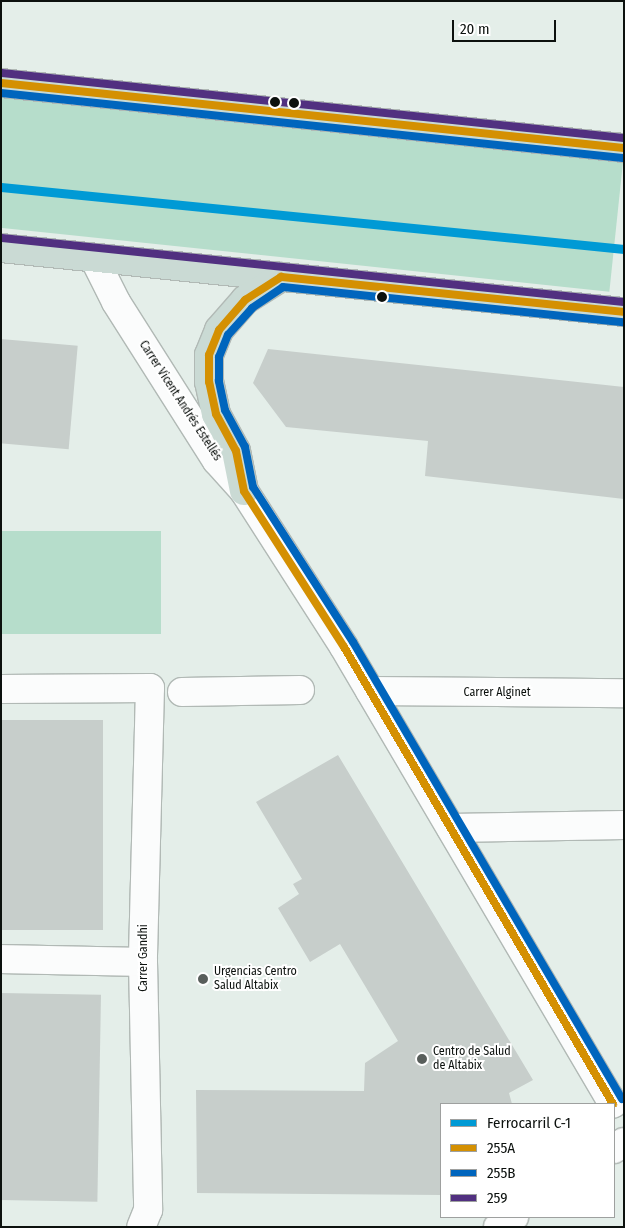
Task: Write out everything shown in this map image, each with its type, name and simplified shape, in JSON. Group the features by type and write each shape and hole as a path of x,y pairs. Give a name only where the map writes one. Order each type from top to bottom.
{"highway":[{"path":"1,83 624,148"},
{"path":"1,248 624,312"},
{"path":"244,491 236,451 216,414 209,382 209,356 219,330 238,307 282,277"}],"street":[{"name":"Carrer Vicent Andrés Estellés","path":"94,258 116,302 217,461 244,491 370,691 612,1103"},
{"name":"Carrer Gandhi","path":"1,689 150,688 143,962 148,1210 141,1227"},
{"path":"182,692 300,690"},
{"name":"Carrer Alginet","path":"370,691 624,693"},
{"path":"451,828 624,825"},
{"path":"1,959 143,962"},
{"name":"Carrer Vicent Andrés Estellés","path":"615,1108 624,1122"},
{"path":"498,1227 512,1218"}],"green space":[{"path":"1,91 624,156 609,292 1,228"},
{"path":"1,531 161,531 161,634 1,634"}],"building":[{"path":"1,339 78,346 69,449 1,443"},
{"path":"268,349 624,387 624,499 425,476 428,441 286,427 253,383"},
{"path":"1,720 103,720 103,930 1,930"},
{"path":"338,755 533,1080 509,1093 512,1103 440,1103 440,1195 197,1193 196,1090 364,1091 365,1063 398,1041 340,944 310,962 278,908 299,894 293,884 302,879 256,802"},
{"path":"1,993 101,995 97,1202 1,1200"}],"rail line":[{"name":"C-1","path":"1,187 624,249"}],"transit line":[{"name":"259","path":"2,73 624,138"},
{"name":"255A","path":"1,83 624,148"},
{"name":"255B","path":"1,93 623,158"},
{"name":"259","path":"2,238 624,302"},
{"name":"255A","path":"612,1103 344,647 244,491 236,451 216,414 209,382 209,355 219,330 245,300 281,277 624,312"},
{"name":"255B","path":"622,1099 353,642 253,487 245,447 225,410 219,381 219,357 228,335 252,308 283,287 623,322"}],"place":[{"name":"Urgencias Centro Salud Altabix","path":"203,979"},
{"name":"Centro de Salud de Altabix","path":"422,1059"}]}
